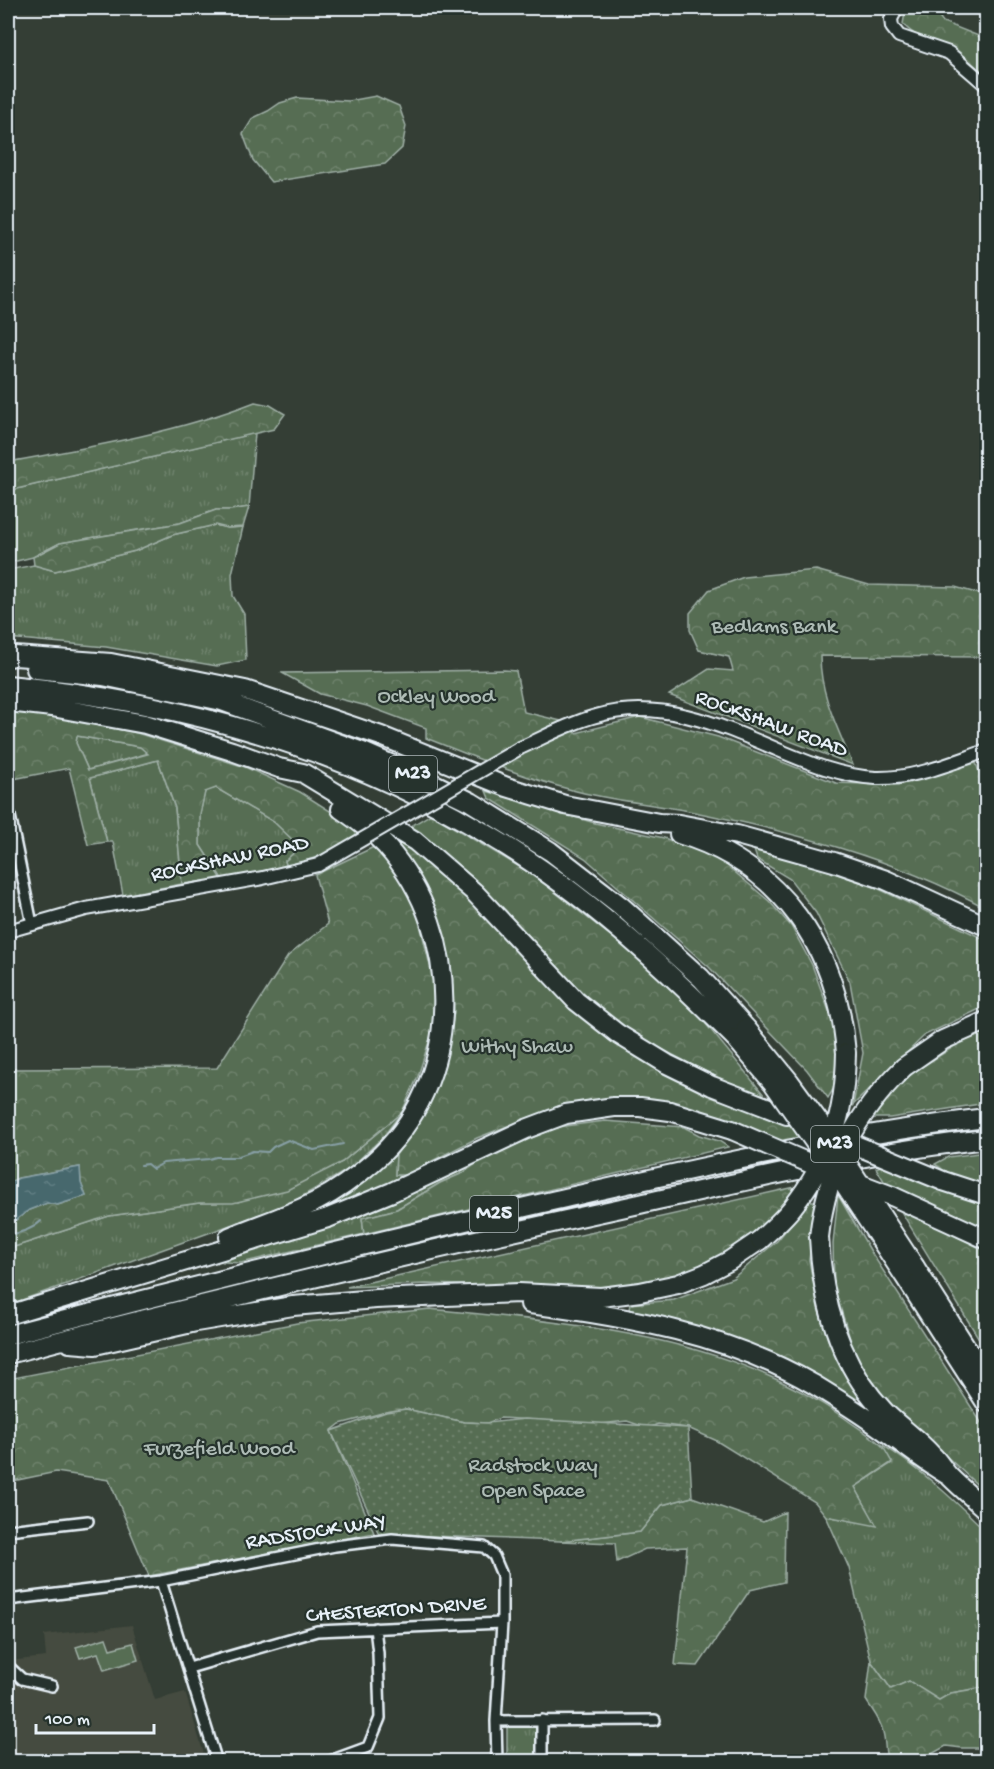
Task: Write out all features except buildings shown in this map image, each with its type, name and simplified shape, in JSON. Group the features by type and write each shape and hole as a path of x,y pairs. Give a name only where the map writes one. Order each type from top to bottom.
{"highway":[{"path":"8,657 111,663 245,690 381,736 516,790 565,805 737,835 834,862 886,880 987,926"},
{"name":"M23","path":"8,664 104,676 222,700 365,753 420,777 471,802 550,851 630,914 701,978 841,1180 987,1378"},
{"name":"M23","path":"8,685 126,701 224,722 315,751 407,790 490,836 558,882 740,1033"},
{"path":"8,702 51,707 145,724 279,768 303,773 415,841 474,892 576,1001 618,1034 667,1064 712,1086 787,1115 864,1150 943,1181 987,1195"},
{"path":"194,1259 225,1239 318,1201 374,1161 399,1135 416,1110 432,1076 441,1040 444,1002 441,967 423,903 386,846 360,822 279,768"},
{"path":"56,1341 95,1345 196,1322 292,1306 376,1299 519,1293 601,1297 640,1293 704,1275 760,1240 792,1209 819,1169 837,1128 846,1085 846,1053 841,1009 828,967 816,942 792,908 757,873 739,859 678,834 659,823"},
{"path":"949,1476 933,1455 885,1412 851,1367 837,1336 827,1304 821,1275 819,1236 827,1190 847,1140 881,1089 904,1067 943,1040 987,1021"},
{"path":"8,1315 328,1218 392,1192 526,1129 566,1114 614,1107 640,1107 670,1111 732,1130 806,1163 892,1196 987,1239"},
{"name":"M25","path":"8,1335 260,1270 632,1183 871,1134 987,1118"},
{"name":"M25","path":"8,1354 256,1291 582,1216 803,1169 908,1150 987,1139"},
{"name":"M23","path":"909,1270 987,1403"},
{"path":"490,1296 518,1303 614,1316 682,1331 750,1352 813,1384 879,1427 949,1476 987,1510"}],"street":[{"path":"897,8 891,19 892,27 898,36 949,53 987,85"},
{"name":"ROCKSHAW ROAD","path":"8,931 86,909 263,878 318,865 520,748 575,723 616,711 638,709 673,712 693,717 731,729 822,768 847,775 876,778 907,777 987,751"},
{"path":"8,806 32,924"},
{"path":"8,1530 88,1521"},
{"name":"RADSTOCK WAY","path":"8,1600 161,1581 335,1546 392,1539 484,1547 494,1556 502,1575 502,1623 496,1721 497,1761"},
{"path":"161,1581 217,1761"},
{"name":"CHESTERTON DRIVE","path":"189,1668 317,1631 502,1623"},
{"path":"327,1761 368,1747 381,1718 375,1628"},
{"path":"8,1666 22,1679 52,1686"},
{"path":"542,1720 542,1761"},
{"path":"496,1721 655,1720"}],"shaded area":[{"path":"132,1625 155,1700 185,1692 206,1761 8,1761 8,1661 46,1657 44,1635"}],"green space":[{"path":"906,8 933,8 943,22 986,39 986,75 957,52 920,37 908,29 903,24"},
{"path":"376,96 399,106 406,126 402,148 385,164 271,182 253,160 243,134 253,118 280,103 297,98 349,101"},
{"path":"255,402 270,405 285,414 274,429 8,491 8,462 164,431"},
{"path":"255,433 249,507 216,510 180,523 60,543 33,557 8,563 8,491"},
{"path":"249,507 243,527 227,528 215,525 172,535 135,551 55,571 34,565 33,557 60,543 180,523 216,510"},
{"path":"215,525 227,528 243,527 232,574 233,596 244,614 246,660 217,666 106,647 8,638 8,570 34,565 55,571 135,551 172,535"},
{"name":"Bedlams Bank","path":"816,570 869,585 955,587 983,595 986,600 986,657 820,656 826,698 853,765 669,695 709,669 733,671 729,657 699,650 690,630 690,613 709,590 744,577"},
{"name":"Ockley Wood","path":"516,671 524,712 561,721 576,733 640,717 718,737 836,783 898,785 976,763 983,784 986,786 986,908 914,874 801,837 684,810 586,793 535,779 426,738 426,728 367,706 320,694 282,673"},
{"path":"8,712 45,715 137,733 245,767 300,792 338,816 360,835 332,852 287,867 285,861 300,847 274,822 216,788 205,792 200,814 200,845 222,879 182,884 175,808 158,760 90,778 107,842 88,845 69,768 8,780","holes":["77,736 140,747 148,754 88,770 76,743"]},
{"path":"77,736 140,747 149,753 88,770 76,743"},
{"path":"158,760 175,808 182,884 123,895 113,842 107,842 90,778"},
{"path":"216,788 274,822 300,847 285,861 287,867 222,879 200,845 200,814 205,791"},
{"path":"486,791 595,823 664,838 718,858 769,901 791,926 812,965 830,1014 839,1049 837,1083 828,1098 807,1070 709,967 585,858 489,798"},
{"path":"431,814 533,875 654,970 692,1007 765,1096 750,1093 692,1065 639,1037 605,1015 480,884 411,826"},
{"name":"Withy Shaw","path":"394,837 461,889 571,1006 609,1040 657,1069 787,1122 798,1131 796,1146 684,1106 635,1097 592,1100 559,1106 477,1138 405,1175 395,1175 396,1155 429,1104 447,1055 454,1012 452,973 441,932 391,840"},
{"path":"376,846 397,874 416,908 434,982 433,1029 418,1076 402,1112 342,1162 287,1190 233,1203 199,1203 109,1216 8,1249 8,1226 29,1210 47,1203 58,1205 86,1196 81,1183 80,1167 18,1178 8,1183 8,1069 217,1068 288,956 328,924 315,875"},
{"path":"764,848 877,888 986,940 986,1006 925,1035 853,1105 863,1053 850,982 816,913 790,879 757,859 754,850"},
{"path":"986,1030 986,1103 890,1118 872,1118 876,1105 915,1071 977,1032"},
{"path":"402,1112 382,1138 349,1169 289,1204 8,1305 8,1249 109,1216 199,1203 238,1202 342,1162"},
{"path":"605,1121 684,1127 728,1147 364,1234 362,1218 397,1209 440,1183 463,1173 484,1158 558,1127"},
{"path":"986,1152 986,1186 946,1172 935,1164 948,1157"},
{"path":"396,1155 395,1175 405,1175 365,1195 318,1212 349,1194"},
{"path":"484,1158 463,1173 440,1183 397,1209 362,1218 364,1234 241,1263 224,1262 240,1254 355,1218 396,1201"},
{"path":"882,1165 986,1206 986,1228 887,1186 876,1168"},
{"path":"800,1186 784,1210 739,1247 700,1269 657,1284 615,1289 426,1284 347,1287"},
{"path":"838,1195 873,1255 986,1430 986,1493 888,1402 856,1358 834,1287 833,1244"},
{"path":"810,1201 817,1201 809,1260 818,1308 828,1340 860,1392 856,1401 718,1335 629,1310 630,1304 674,1300 733,1278 777,1241"},
{"path":"902,1213 912,1214 986,1251 986,1350"},
{"name":"Furzefield Wood","path":"430,1309 591,1327 644,1337 697,1350 748,1367 797,1389 867,1433 882,1446 892,1462 855,1487 877,1526 826,1516 815,1502 715,1440 688,1428 658,1424 648,1428 627,1421 600,1424 500,1418 487,1423 464,1422 406,1409 340,1424 331,1431 374,1533 149,1576 109,1480 56,1472 8,1482 8,1379 297,1323"},
{"name":"Radstock Way Open Space","path":"406,1409 464,1422 487,1423 525,1419 688,1428 692,1497 662,1505 640,1532 560,1541 379,1534 331,1431 386,1412"},
{"path":"881,1444 923,1474 986,1531 986,1687 951,1693 939,1701 909,1681 891,1689 871,1661 849,1568 826,1516 876,1525 855,1487 892,1463"},
{"path":"692,1497 763,1522 785,1512 784,1582 750,1590 698,1666 675,1665 687,1547 645,1549 617,1562 615,1543 560,1541 640,1532 662,1505"},
{"path":"106,1638 110,1649 133,1643 138,1660 104,1670 98,1653 80,1658 76,1647"},
{"path":"871,1661 891,1689 909,1681 939,1700 951,1693 986,1687 986,1748 946,1746 919,1761 888,1761 882,1728 866,1700"},
{"path":"507,1726 538,1726 538,1761 507,1761"}],"water":[{"path":"80,1167 81,1183 86,1196 57,1205 47,1203 29,1210 8,1226 8,1183 19,1178"}],"waterway":[{"path":"141,1165 147,1164 153,1169 163,1163 236,1157 253,1151 268,1152 288,1140 314,1150 343,1144"},
{"path":"8,1235 26,1231 41,1221"}]}
